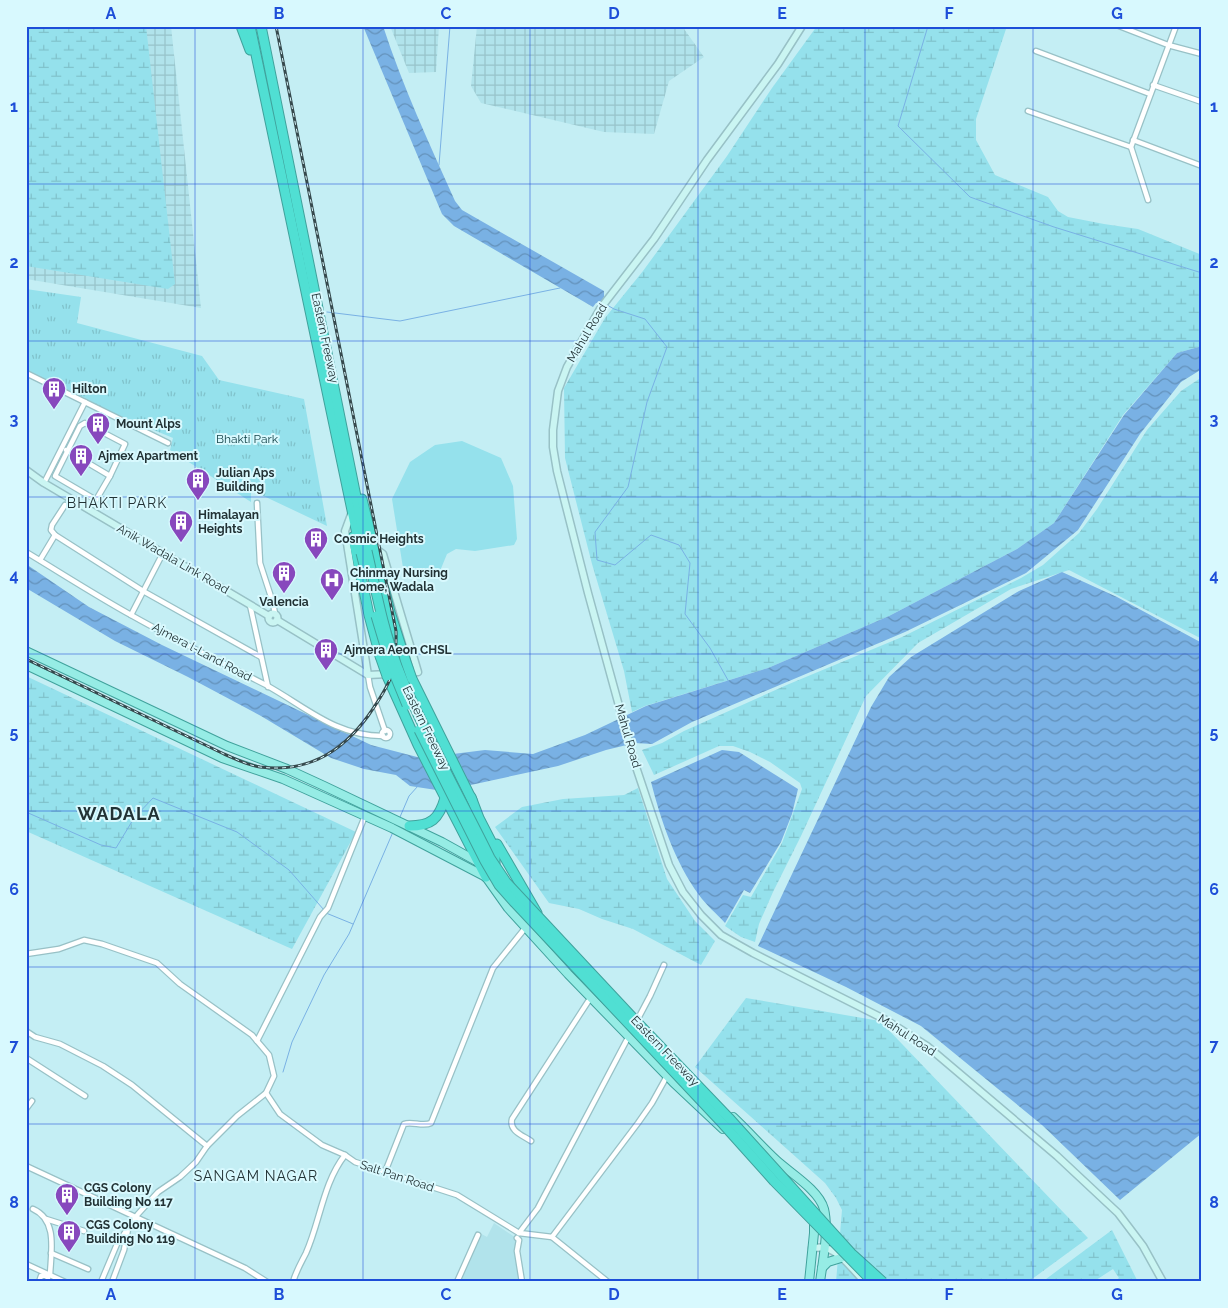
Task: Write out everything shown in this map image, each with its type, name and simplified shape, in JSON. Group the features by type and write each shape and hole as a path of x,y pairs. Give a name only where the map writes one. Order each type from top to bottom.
{"highway":[{"path":"241,26 259,71"},
{"name":"Eastern Freeway","path":"250,26 353,512 368,551 382,639 406,702 484,861 499,885 515,904 723,1124 774,1181 873,1282"},
{"name":"Eastern Freeway","path":"261,26 380,612 408,692 490,858 506,882 730,1118 851,1253 883,1282"},
{"path":"266,26 270,69"},
{"path":"353,512 354,549 368,615 387,676 421,752 486,877 495,871 495,849 446,750 415,676 405,659 368,551"},
{"path":"402,823 421,826 433,820 440,812 443,796"},
{"path":"470,797 538,915 542,926"}],"main road":[{"path":"26,651 227,746 287,769 324,786 442,842 495,871 578,965 637,1019 776,1160 814,1194 824,1209 825,1232 820,1282"},
{"path":"26,665 222,758 283,779 365,816 486,877 508,908 667,1076 802,1198 812,1213 814,1233 809,1282"},
{"path":"283,779 287,769"},
{"path":"320,796 324,786"},
{"path":"822,1268 828,1262 841,1258"}],"street":[{"name":"Mahul Road","path":"802,26 778,64 707,160 654,239 608,297 567,367 558,391 554,447 557,471 588,594 635,764 669,865 683,892 721,935 886,1020 927,1046 1057,1156 1118,1213 1143,1246 1163,1282"},
{"path":"1119,26 1168,45 1202,54"},
{"path":"1148,200 1131,147 1176,26"},
{"path":"1036,50 1150,94"},
{"path":"1154,85 1202,102"},
{"path":"1028,110 1131,147"},
{"path":"1133,140 1202,166"},
{"path":"26,373 168,443"},
{"path":"44,483 85,402"},
{"path":"83,423 124,442 125,447 110,476 98,499 94,500 56,478 55,474 83,423"},
{"path":"62,448 110,476"},
{"name":"Anik Wadala Link Road","path":"26,470 44,483 274,617 368,675"},
{"path":"58,491 63,482"},
{"path":"78,503 83,494"},
{"path":"257,503 260,563 273,603 274,617"},
{"path":"65,505 51,528 55,535 143,591 262,657"},
{"path":"353,512 345,531 368,675 415,676 383,554 368,551"},
{"path":"40,560 55,535"},
{"name":"Ajmera l-Land Road","path":"26,552 131,615 268,687 315,716 342,730 358,735 384,733 368,675"},
{"path":"131,615 163,553"},
{"path":"250,604 268,687"},
{"path":"257,1041 320,917 328,908 365,816"},
{"path":"385,1172 404,1124 428,1125 431,1123 493,968 526,927"},
{"path":"26,954 59,949 84,940 102,944 157,963 180,984 252,1035 268,1055 274,1076 266,1093 237,1116 207,1146 196,1162 180,1177 158,1192 136,1217 117,1244 101,1282"},
{"path":"522,1282 516,1251 519,1240 518,1235 538,1208 650,996 664,965"},
{"path":"530,1141 513,1130 511,1127 512,1119 591,997"},
{"path":"26,1031 35,1037 60,1044 103,1066 132,1085 207,1146"},
{"path":"26,1058 85,1096"},
{"path":"608,1282 552,1237 638,1123 667,1076"},
{"name":"Salt Pan Road","path":"266,1093 280,1114 322,1145 355,1162 457,1195 518,1235 552,1237"},
{"path":"26,1109 32,1101"},
{"path":"293,1282 306,1253 330,1183 338,1164 345,1156"},
{"path":"26,1166 245,1268 267,1282"},
{"path":"32,1209 39,1212 49,1224 52,1239 50,1275"},
{"path":"46,1219 84,1231"},
{"path":"112,1282 124,1250 128,1228"},
{"path":"814,1233 825,1232 838,1237 888,1282"},
{"path":"457,1282 478,1235"},
{"path":"812,1248 824,1247 831,1250 865,1282"},
{"path":"51,1254 88,1270"},
{"path":"26,1264 65,1282"},
{"path":"39,1282 42,1276 45,1275 48,1278 47,1282"}],"shaded area":[{"path":"26,26 171,26 201,308 26,279"},
{"path":"390,26 439,26 436,72 409,73"},
{"path":"477,26 682,26 704,57 669,81 654,134 604,132 481,103 471,86"},
{"path":"494,1223 519,1240 517,1251 522,1282 454,1282 476,1231 487,1237"}],"green space":[{"path":"26,26 146,26 175,284 168,289 26,266"},
{"path":"817,26 1007,26 976,119 976,140 995,175 1048,197 1058,211 1068,217 1138,229 1202,255 1202,346 1177,353 1123,415 1054,523 1017,549 889,616 768,668 645,706 632,712 624,671 592,564 565,458 564,388 605,318 643,271 727,156 772,88"},
{"name":"Bhakti Park","path":"26,289 81,297 77,323 202,356 219,380 304,399 327,526 251,490 251,502 170,450 173,438 26,377"},
{"path":"1202,377 1202,639 1069,570 1011,589 918,643 866,696 773,892 759,924 755,942 741,937 725,926 743,895 751,897 782,843 802,789 800,783 770,762 733,746 719,746 654,775 642,750 662,743 684,731 789,684 902,637 1021,578 1043,565 1079,533 1097,509 1147,430 1181,391"},
{"path":"462,441 501,458 513,486 517,539 514,545 475,551 456,549 447,554 440,571 404,574 392,499 410,462 435,445"},
{"path":"26,676 356,832 292,949 26,831"},
{"path":"638,788 667,879 695,921 715,941 701,965 633,929 579,909 549,903 495,827 522,807 563,799 624,795"},
{"path":"746,998 880,1021 1088,1238 1028,1282 836,1282 842,1210 836,1198 825,1183 695,1067"},
{"path":"1112,1230 1138,1282 1114,1282 1119,1278 1113,1269 1093,1282 1042,1282"}],"water":[{"path":"363,26 383,26 417,115 455,201 462,210 604,291 601,303 596,303 593,307 454,226 442,214"},
{"path":"1202,346 1202,369 1181,382 1140,434 1078,530 1026,573 905,632 692,722 652,744 635,743 606,750 558,766 443,791 410,786 396,775 364,769 331,758 261,716 115,641 26,588 26,564 89,607 162,645 371,745 421,758 485,750 533,754 585,735 646,706 768,668 889,616 1017,549 1054,523 1124,415 1177,353"},
{"path":"1062,572 1117,597 1202,643 1202,1133 1120,1200 1042,1125 921,1026 846,987 758,946 871,707 889,677 911,657 1019,591"},
{"path":"722,750 739,752 798,789 792,814 781,842 750,893 744,890 725,923 702,899 683,869 664,826 651,782"}],"waterway":[{"path":"439,165 450,26"},
{"path":"928,26 898,126 970,197 1054,227 1202,273"},
{"path":"327,312 400,321 560,288"},
{"path":"607,305 645,319 667,347 647,402 628,487 595,532 597,560 615,565 651,535 679,545 690,563 685,614 710,648 729,682"},
{"path":"400,817 409,796 418,786"},
{"path":"26,812 101,845 116,848 134,818 153,798 237,832 289,870 324,910"},
{"path":"283,1072 292,1042 324,975 349,934 393,832"},
{"path":"326,913 353,924"}],"railway":[{"path":"26,659 237,760 255,766 277,768 293,767 308,763 322,758 334,750 358,729 382,695 391,676 394,667 396,631 276,26"}],"place":[{"name":"Hilton","path":"54,410"},
{"name":"Mount Alps","path":"98,445"},
{"name":"Ajmex Apartment","path":"81,477"},
{"name":"Julian Aps Building","path":"198,501"},
{"name":"Himalayan Heights","path":"181,543"},
{"name":"Cosmic Heights","path":"316,560"},
{"name":"Valencia","path":"284,594"},
{"name":"Chinmay Nursing Home, Wadala","path":"332,601"},
{"name":"Ajmera Aeon CHSL","path":"326,671"},
{"name":"CGS Colony Building No 117","path":"67,1216"},
{"name":"CGS Colony Building No 119","path":"69,1253"}],"district":[{"name":"BHAKTI PARK","path":"117,503"},
{"name":"WADALA","path":"119,813"},
{"name":"SANGAM NAGAR","path":"256,1176"}]}
